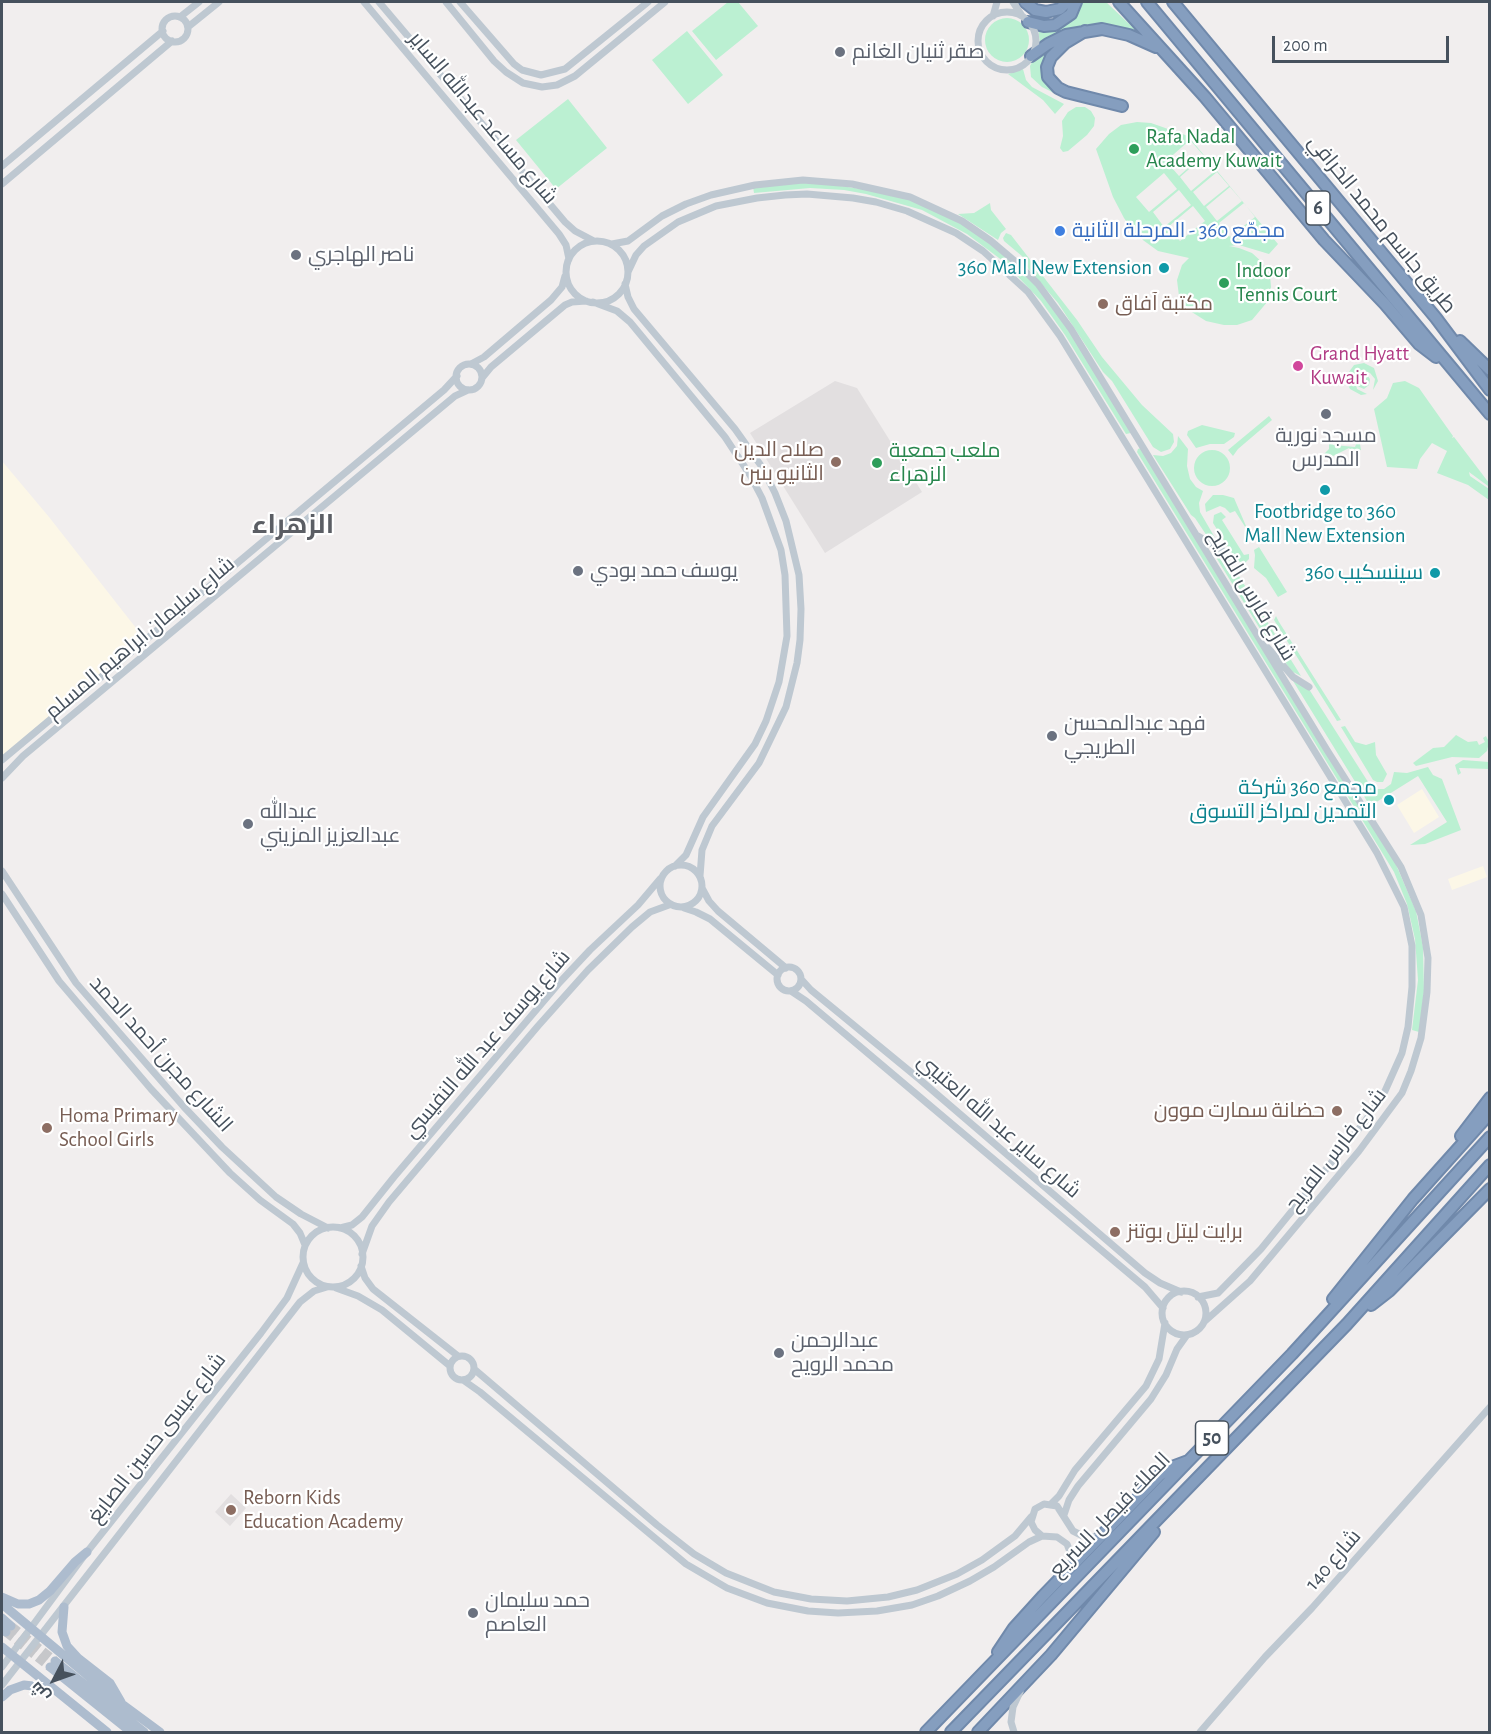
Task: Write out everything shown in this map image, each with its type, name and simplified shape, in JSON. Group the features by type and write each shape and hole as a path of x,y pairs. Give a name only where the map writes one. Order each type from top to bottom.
{"highway":[{"path":"1025,2 1035,10 1046,12 1057,10 1067,2"},
{"path":"1025,19 1044,26 1055,25 1071,14 1076,2"},
{"path":"1119,2 1205,97 1324,240 1385,303 1419,344 1446,362"},
{"name":"طريق جاسم محمد الخرافي","path":"1147,2 1490,414"},
{"name":"طريق جاسم محمد الخرافي","path":"1173,2 1436,318 1490,390"},
{"path":"1031,56 1056,39 1102,29 1129,35 1166,54"},
{"path":"1085,31 1065,43 1050,57 1047,67 1048,77 1066,92 1122,106"},
{"path":"1436,318 1490,370"},
{"path":"1476,398 1490,422"},
{"path":"1292,1354 1490,1098"},
{"path":"1413,1199 1490,1113"},
{"name":"الملك فيصل السريع","path":"926,1732 1292,1354 1490,1137"},
{"name":"الملك فيصل السريع","path":"951,1732 1347,1324 1490,1165"},
{"path":"1347,1324 1389,1291 1490,1189"},
{"path":"990,1667 1014,1628 1099,1537 1160,1475 1172,1467 1191,1460"},
{"path":"978,1732 1022,1687 1105,1593 1175,1502"}],"main road":[{"path":"2,1597 18,1604 29,1604 39,1600 50,1592 75,1562 87,1552"},
{"path":"2,1604 122,1704 160,1732"},
{"path":"64,1607 62,1632 68,1646 78,1658 110,1683 122,1704"},
{"path":"2,1618 6,1629"},
{"path":"2,1647 107,1732"},
{"path":"131,1732 52,1664 144,1732"},
{"path":"2,1696 24,1685 51,1688"}],"street":[{"path":"199,2 180,17 167,19 163,31 166,38 172,41 182,40 186,36 188,27 219,2"},
{"name":"شارع مساعد عبدالله الساير","path":"364,2 559,234 566,244 569,259"},
{"name":"شارع مساعد عبدالله الساير","path":"379,2 565,222 575,231 594,241"},
{"path":"446,2 494,61 506,72 523,83 542,87 557,85 575,76 665,2"},
{"path":"460,2 513,64 522,70 541,75 555,73 569,66 648,2"},
{"path":"993,16 997,2"},
{"path":"1013,2 1033,30 1036,39 1031,56 1022,66 1012,70 1002,70 987,63 980,53 978,38 983,24 993,16 1005,12 1025,19"},
{"path":"180,17 188,27"},
{"path":"628,17 629,23 635,27"},
{"path":"2,166 163,31"},
{"path":"2,184 172,41"},
{"path":"124,64 132,75"},
{"path":"569,66 575,69 575,76"},
{"path":"14,156 21,159 23,165"},
{"name":"شارع فارس الفريح","path":"612,244 628,241 662,216 711,195 755,185 803,180 829,181 879,189 910,197 937,208 981,234 1031,277 1071,329 1263,646 1401,867 1421,915 1428,958 1427,992 1421,1038 1402,1093 1386,1116 1250,1281 1204,1322"},
{"name":"شارع فارس الفريح","path":"628,272 636,255 655,237 678,222 716,206 757,198 807,194 876,202 907,211 956,233 983,251 1028,292 1060,336 1377,853 1406,914 1412,946 1413,967 1405,1042 1390,1081 1366,1120 1261,1249 1218,1293 1198,1297"},
{"path":"594,241 612,244 624,256 628,272 620,292 603,302 580,301 565,305 491,367 478,386 468,390 460,386 457,376 460,369 484,357 557,294 565,279 569,259 575,250 594,241"},
{"path":"566,270 572,289 579,296 617,311 630,322 725,437 762,498 781,550 785,575 787,636 778,682 768,715 755,744 708,809 698,825 686,855 675,866"},
{"path":"625,284 634,309 735,429 762,467 786,521 799,575 800,640 786,707 759,762 711,826 702,850 700,876 702,888 718,911 786,968 795,968 799,972 801,979 799,986 791,991 781,988 778,982 778,975 786,968"},
{"path":"528,321 535,322 536,330"},
{"path":"471,364 477,368 482,378"},
{"name":"شارع سليمان ابراهيم المسلم","path":"2,760 444,390 457,376"},
{"name":"شارع سليمان ابراهيم المسلم","path":"2,778 23,756 455,396 468,390"},
{"path":"1125,441 1131,439 1134,434"},
{"path":"1133,453 1142,447"},
{"path":"362,458 365,465 370,468"},
{"path":"354,465 363,475"},
{"path":"1197,536 1225,552"},
{"path":"1263,646 1274,653 1293,677 1309,687"},
{"path":"1304,736 1312,738 1316,731"},
{"path":"1316,755 1321,748 1327,750"},
{"path":"700,876 689,867 669,868 660,879 660,893 669,904 696,912 710,920 778,975"},
{"name":"الشارع مجرن أحمد الحمد","path":"2,871 70,974 184,1107 253,1177 288,1206 328,1228"},
{"name":"شارع يوسف عبد الله النفيسي","path":"340,1228 352,1225 366,1214 394,1177 560,982 638,905 660,879"},
{"path":"681,908 698,900 702,888"},
{"name":"الشارع مجرن أحمد الحمد","path":"2,894 59,981 113,1045 210,1153 251,1192 293,1224 305,1245"},
{"name":"شارع يوسف عبد الله النفيسي","path":"362,1254 372,1226 389,1202 538,1026 588,970 632,927 650,912 669,904"},
{"path":"59,981 63,974 70,974"},
{"name":"شارع ساير عبد الله العتيبي","path":"801,979 1145,1273 1160,1283 1181,1292"},
{"name":"شارع ساير عبد الله العتيبي","path":"791,991 806,1001 1145,1287 1163,1308"},
{"path":"113,1045 120,1044 122,1036"},
{"path":"932,1108 944,1114 962,1129 968,1129 973,1125"},
{"path":"450,1366 382,1310 358,1296 312,1279 303,1263 305,1245 317,1232 328,1228 340,1228 355,1238 362,1254 361,1266 365,1278 374,1289 458,1356 469,1359 474,1369 694,1554 726,1573 774,1592 823,1600 873,1599 917,1590 962,1572 982,1560 1024,1527 1038,1506 1051,1504 1056,1506 1068,1526 1079,1534 1099,1537"},
{"name":"شارع عيسى حسين الصايغ","path":"2,1667 87,1552 282,1306 303,1263"},
{"path":"330,1287 351,1281 361,1266"},
{"name":"شارع عيسى حسين الصايغ","path":"2,1685 300,1302 310,1293 330,1287"},
{"path":"458,1356 452,1360 450,1366 450,1372 454,1378 463,1380 480,1392 686,1564 727,1588 767,1603 823,1613 869,1612 912,1605 949,1592 988,1571 1029,1542 1060,1531 1069,1500 1078,1486 1151,1399 1166,1375 1177,1348 1187,1335 1200,1328 1204,1322 1205,1308 1193,1293 1181,1292 1170,1297 1163,1308 1165,1323 1160,1359 1146,1386 1075,1470 1059,1496 1051,1504"},
{"path":"1165,1323 1174,1332 1187,1335"},
{"path":"463,1380 471,1376 474,1369"},
{"name":"شارع 140","path":"1200,1732 1490,1407"},
{"path":"148,1475 152,1483 159,1484"},
{"path":"1031,1517 1032,1526 1046,1536 1057,1537 1067,1544 1071,1552 1071,1566"},
{"path":"686,1564 692,1560 694,1554"},
{"path":"1014,1732 1011,1722 1013,1707 1022,1687"}],"shaded area":[{"name":"صلاح الدين الثانيو بنين","path":"835,381 857,388 922,492 825,553 750,433"},
{"path":"2,461 136,628 137,637 135,644 2,760"},
{"path":"1422,789 1439,817 1414,833 1397,805"},
{"path":"1483,866 1487,877 1452,890 1448,879"},
{"name":"Reborn Kids Education Academy","path":"231,1494 246,1508 230,1526 215,1512"}],"green space":[{"path":"728,2 738,2 758,26 716,60 692,31"},
{"path":"1080,2 1106,2 1144,38 1116,27 1093,25 1067,30 1040,44 1038,28 1044,29"},
{"path":"1007,18 1016,19 1023,24 1028,31 1028,49 1023,56 1016,61 1007,62 998,61 991,56 986,49 985,40 986,31 991,24 998,19"},
{"path":"687,31 723,75 688,104 652,60"},
{"path":"1058,40 1046,76 1091,103 1058,95 1042,87 1031,77 1030,66 1034,58"},
{"path":"1023,69 1026,80 1032,87 1064,104 1055,114 1043,100 1008,74"},
{"path":"568,99 607,148 556,189 516,140"},
{"path":"1076,107 1085,107 1091,111 1095,118 1094,126 1068,151 1063,152 1060,148 1063,136 1062,121 1068,112"},
{"path":"1137,122 1151,123 1188,136 1244,203 1219,223 1230,237 1255,217 1247,207 1278,244 1269,254 1239,245 1229,246 1252,253 1262,262 1270,275 1271,287 1268,301 1252,320 1237,325 1224,325 1206,321 1187,309 1179,296 1177,280 1182,265 1189,258 1158,251 1136,235 1124,218 1113,197 1096,149 1109,134 1121,125","holes":["1190,140 1203,155 1179,176 1166,161","1204,156 1216,170 1191,191 1180,177","1217,172 1229,186 1204,206 1193,192","1164,173 1177,189 1149,212 1136,197","1230,187 1242,201 1217,221 1206,207","1179,190 1191,205 1164,227 1153,212","1193,206 1205,221 1180,241 1168,227"]},
{"path":"814,182 895,194 946,214 987,239 1035,283 1062,319 1131,433 1126,434 1065,335 1041,301 1003,261 967,234 922,210 866,194 810,188 754,193 753,187"},
{"path":"990,203 991,210 1006,229 998,240 958,214 974,213"},
{"path":"1006,233 1011,235 1077,320 1102,357 1142,405 1173,434 1174,442 1170,449 1161,452 1153,447 1112,381 1103,372 1058,303 1026,266 1023,257 1004,241"},
{"path":"1364,363 1374,368 1378,381 1373,390 1375,379 1370,373 1364,371 1370,379 1369,385 1364,389 1357,386 1355,378 1357,389 1367,394 1361,395 1350,389 1346,376 1354,365"},
{"path":"1405,381 1419,388 1453,436 1452,438 1454,437 1489,483 1488,486 1469,472 1470,476 1489,489 1489,500 1468,485 1437,473 1447,451 1432,443 1420,459 1417,469 1387,467 1374,409 1387,398 1393,383"},
{"path":"1269,416 1272,420 1233,456 1228,450"},
{"path":"1202,425 1235,433 1234,437 1224,444 1210,444 1196,448 1187,435 1188,431"},
{"path":"1178,436 1188,449 1187,466 1190,479 1196,487 1203,491 1199,503 1200,512 1218,543 1207,536 1191,515 1153,455 1163,456 1171,453 1177,446"},
{"path":"1329,440 1333,440 1333,445 1355,447 1357,442 1361,450 1352,451 1349,448 1327,459 1324,454 1329,449"},
{"path":"1141,448 1391,853 1416,911 1423,947 1424,992 1419,1032 1412,1030 1418,980 1415,939 1407,904 1394,872 1137,452"},
{"path":"1212,450 1225,455 1230,468 1225,481 1212,486 1199,481 1194,468 1199,455"},
{"path":"1213,495 1234,498 1249,533 1235,511 1230,513 1220,506 1206,512 1205,504"},
{"path":"1221,512 1226,517 1222,520 1244,555 1249,554 1249,559 1245,563 1237,561 1213,523 1214,515"},
{"path":"1206,541 1224,552 1301,676 1291,671 1272,641 1265,637"},
{"path":"1259,547 1287,592 1278,597 1266,578 1254,568 1254,550"},
{"path":"1276,616 1341,720 1337,721 1274,620"},
{"path":"1290,676 1307,686 1370,785 1377,789 1384,789 1391,784 1394,772 1407,773 1428,767 1433,775 1442,779 1461,830 1425,844 1410,845 1447,822 1418,776 1370,806"},
{"path":"1345,726 1355,742 1366,745 1375,742 1376,755 1387,774 1383,782 1373,780 1341,727"},
{"path":"1456,735 1468,742 1477,741 1479,745 1485,742 1483,738 1486,736 1489,742 1487,751 1479,758 1452,757 1416,766 1413,763 1433,748 1444,747"},
{"path":"1463,760 1489,762 1489,769 1459,768 1461,773 1458,775 1455,765"}],"tunnel":[{"path":"11,1626 55,1661"},
{"path":"6,1632 50,1667"}],"place":[{"name":"صقر ثنيان الغانم","path":"840,52"},
{"name":"Rafa Nadal Academy Kuwait","path":"1134,149"},
{"name":"مجمّع 360 - المرحلة الثانية","path":"1060,231"},
{"name":"ناصر الهاجري","path":"296,255"},
{"name":"360 Mall New Extension","path":"1164,268"},
{"name":"Indoor Tennis Court","path":"1224,283"},
{"name":"مكتبة آفاق","path":"1103,304"},
{"name":"Grand Hyatt Kuwait","path":"1298,366"},
{"name":"مسجد نورية المدرس","path":"1326,414"},
{"name":"صلاح الدين الثانيو بنين","path":"836,462"},
{"name":"ملعب جمعية الزهراء","path":"877,463"},
{"name":"Footbridge to 360 Mall New Extension","path":"1325,490"},
{"name":"يوسف حمد بودي","path":"578,571"},
{"name":"سينسكيب 360","path":"1435,573"},
{"name":"فهد عبدالمحسن الطريجي","path":"1052,736"},
{"name":"مجمع 360 شركة التمدين لمراكز التسوق","path":"1389,800"},
{"name":"عبدالله عبدالعزيز المزيني","path":"248,824"},
{"name":"حضانة سمارت موون","path":"1337,1111"},
{"name":"Homa Primary School Girls","path":"47,1128"},
{"name":"برايت ليتل بوتنز","path":"1115,1232"},
{"name":"عبدالرحمن محمد الرويح","path":"779,1353"},
{"name":"Reborn Kids Education Academy","path":"231,1510"},
{"name":"حمد سليمان العاصم","path":"473,1613"}],"district":[{"name":"الزهراء","path":"293,525"}]}
